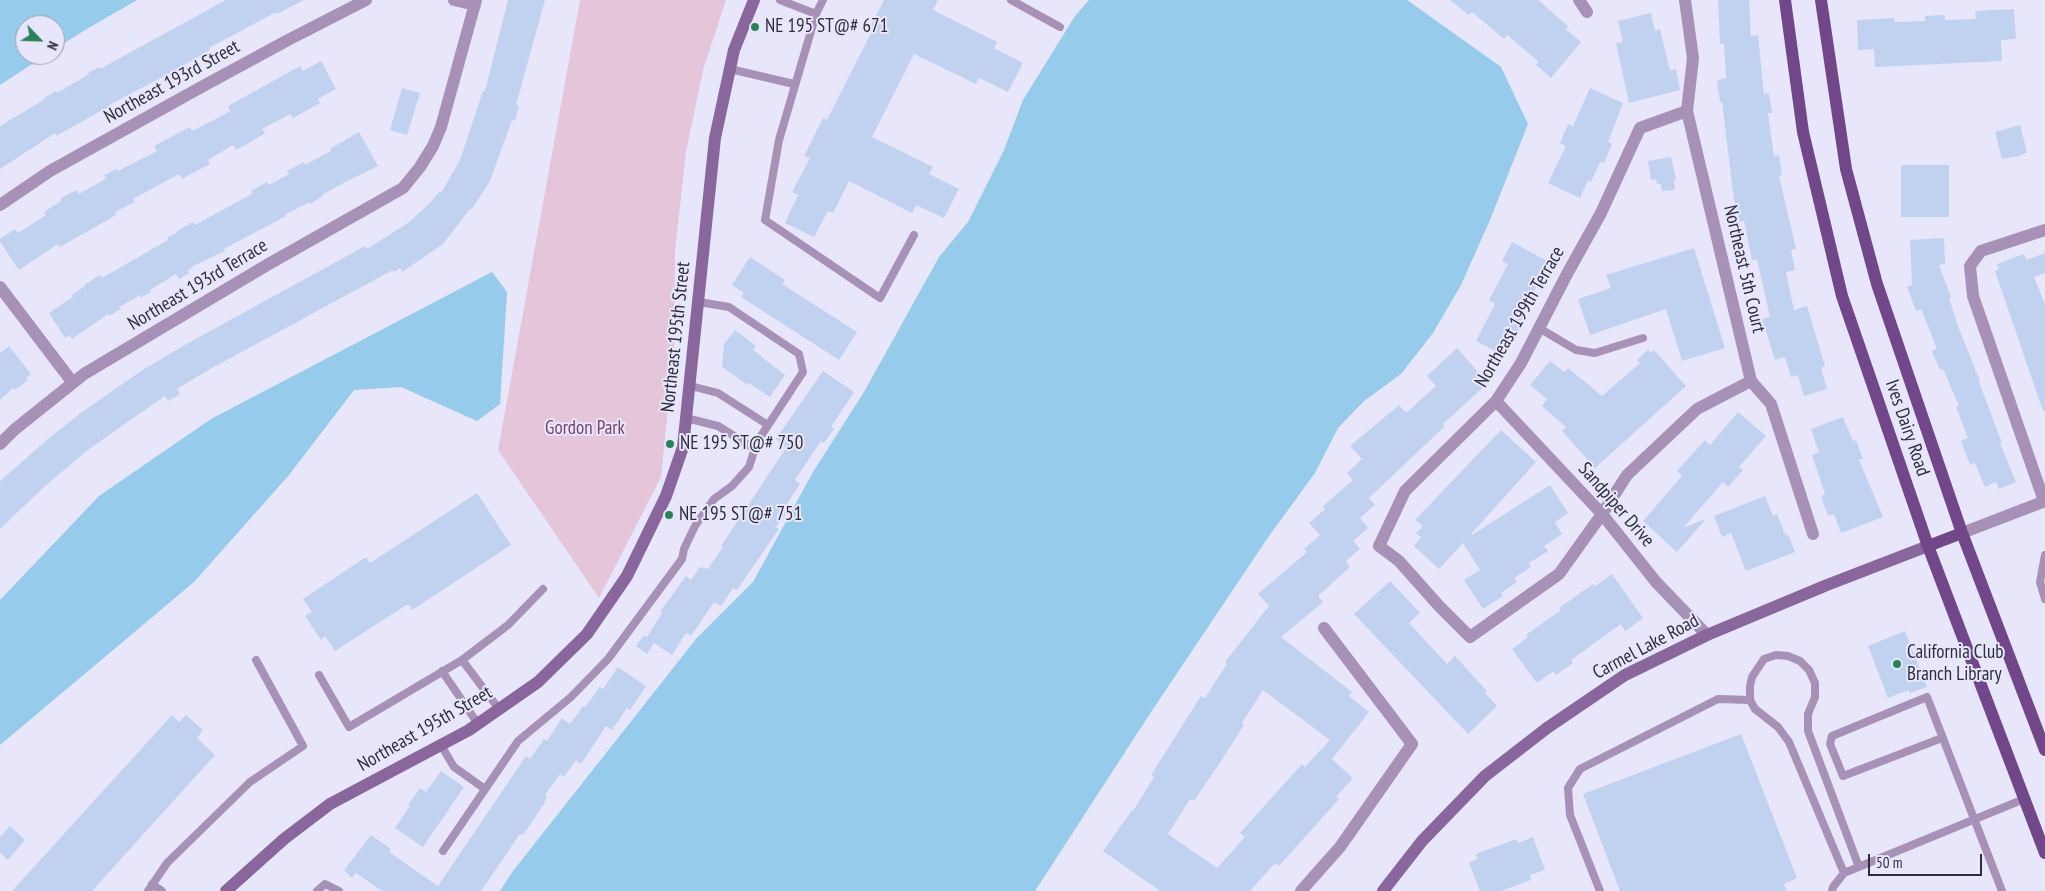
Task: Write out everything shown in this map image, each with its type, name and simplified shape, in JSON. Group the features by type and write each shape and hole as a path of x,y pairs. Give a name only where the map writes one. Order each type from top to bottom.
{"main road":[{"name":"Ives Dairy Road","path":"1785,0 1803,132 1842,296 1928,546 2045,853"},
{"name":"Ives Dairy Road","path":"1821,0 1848,178 1877,284 1962,533 2045,750"},
{"path":"1928,546 1962,533"}],"street":[{"name":"Northeast 193rd Street","path":"0,205 50,171 288,40 366,0"},
{"path":"454,0 475,3"},
{"name":"Northeast 195th Street","path":"226,891 284,839 330,804 478,724 538,682 587,634 627,576 666,496 683,447 716,138 734,50 754,0"},
{"path":"1579,0 1587,12"},
{"name":"Northeast 5th Court","path":"1685,0 1693,58 1687,111 1751,381 1772,404 1814,534"},
{"name":"Northeast 193rd Terrace","path":"0,444 14,430 84,374 267,265 403,188 420,167 433,146 475,3"},
{"name":"Northeast 199th Terrace","path":"1602,514 1558,574 1470,637 1399,561 1378,546 1405,492 1496,400 1521,363 1566,274 1601,213 1640,128 1687,111"},
{"path":"1962,533 2044,501 1973,296 1970,266 1981,252 2045,230"},
{"path":"0,287 72,383"},
{"path":"1602,514 1627,475 1697,409 1751,381"},
{"name":"Sandpiper Drive","path":"1496,400 1602,514 1656,582 1707,635"},
{"name":"Carmel Lake Road","path":"1383,891 1422,841 1493,770 1547,728 1625,675 1707,635 1827,585 1928,546"},
{"path":"1301,891 1340,847 1412,744 1324,628"}],"lane":[{"path":"780,0 816,14"},
{"path":"823,0 816,14 778,140 765,220 880,298 914,235"},
{"path":"1011,0 1060,27"},
{"path":"730,69 794,84"},
{"path":"443,851 518,741 571,697 608,659 682,559 684,549 695,526 714,498 732,486 749,467 757,442 803,372 798,354 729,306 699,302"},
{"path":"1538,328 1576,350 1595,353 1642,338"},
{"path":"690,386 718,393 768,425"},
{"path":"686,418 718,426 754,449"},
{"path":"2045,555 2040,582 2045,600"},
{"path":"319,675 349,727 462,660 508,625 543,588"},
{"path":"1844,873 1789,742 1778,727 1755,709 1750,700 1752,676 1764,659 1776,655 1788,656 1800,661 1809,670 1815,682 1815,697 1808,714 1808,731 1859,867"},
{"path":"162,891 150,888 167,863 250,782 303,746 256,660"},
{"path":"462,660 499,709"},
{"path":"442,671 478,724"},
{"path":"1942,738 1843,776 1830,744 1832,736 1927,698 2002,891"},
{"path":"1600,891 1570,815 1568,788 1580,769 1718,699 1750,700"},
{"path":"441,745 454,768 485,789"},
{"path":"1832,891 1844,873 1975,821 2024,799"},
{"path":"317,891 325,884 331,885 339,891"}],"green space":[{"name":"Gordon Park","path":"580,0 726,0 703,70 686,152 675,251 674,351 661,477 599,598 498,450"}],"water":[{"path":"0,0 137,0 65,43 65,15 15,15 15,65 31,65 0,85"},
{"path":"1089,0 1407,0 1501,67 1528,124 1490,220 1461,285 1433,333 1401,374 1364,401 1338,428 1315,473 1269,536 1151,712 1035,891 500,891 513,871 696,639 753,582 813,472 864,392 939,257 968,222 1004,150 1023,100 1075,16"},
{"path":"492,272 507,292 500,404 477,421 401,387 354,390 289,475 194,582 0,745 0,600 99,496 211,419"}],"building":[{"path":"226,0 304,0 277,14 276,12 209,48 210,50 56,136 55,133 0,169 0,126 88,73 99,67 100,69"},
{"path":"508,0 545,0 516,105 519,106 515,121 512,120 490,181 472,209 470,209 443,244 402,272 400,268 394,272 393,270 210,369 177,389 180,394 168,401 165,396 89,449 43,488 0,529 0,481 82,412 141,371 183,346 365,246 367,249 408,223 439,192 441,193 460,160 483,91 485,91"},
{"path":"884,0 938,0 933,10 997,42 994,48 1023,63 1008,92 979,78 976,84 914,54 872,137 933,167 929,174 959,189 944,218 916,205 912,213 849,181 833,213 828,211 814,237 785,223 798,195 792,192 810,158 804,156 823,118 827,120 872,31 869,29"},
{"path":"1450,0 1538,0 1568,26 1566,29 1581,42 1551,78 1536,65 1538,61 1507,35 1504,39 1472,12 1469,15"},
{"path":"1718,0 1749,0 1751,36 1758,35 1764,94 1769,93 1772,113 1768,113 1774,156 1779,155 1782,175 1779,176 1796,249 1791,250 1795,270 1786,272 1794,310 1807,306 1825,366 1821,368 1827,389 1804,396 1798,375 1791,377 1785,357 1775,360 1762,319 1770,317 1757,259 1752,260 1744,221 1740,222 1734,200 1722,102 1720,102 1717,80 1726,78 1724,44 1720,44"},
{"path":"2014,9 2016,39 2001,40 2002,61 1875,67 1874,49 1858,50 1857,20 1894,18 1894,22 1925,21 1925,16 1945,15 1945,20 1976,19 1975,11"},
{"path":"1651,13 1655,31 1660,29 1670,71 1676,69 1680,90 1629,103 1616,43 1623,42 1618,21"},
{"path":"321,61 336,89 318,99 320,103 293,118 290,114 262,129 265,133 236,150 233,145 208,160 210,164 182,179 179,174 133,199 135,202 115,212 116,215 60,247 58,244 19,270 0,242 0,239 15,229 18,233 46,215 44,212 68,194 77,190 79,194 106,178 104,175 117,169 118,171 157,151 154,146 190,127 192,131 230,111 228,106 300,66 303,71"},
{"path":"402,88 420,93 407,135 390,130"},
{"path":"1590,88 1623,103 1608,142 1612,144 1604,163 1600,162 1591,182 1588,180 1580,198 1548,183 1566,146 1560,143 1568,124 1573,126"},
{"path":"2020,125 2027,152 2020,156 2002,159 1995,132"},
{"path":"359,132 378,166 347,181 310,204 309,202 285,215 224,249 225,251 193,266 188,271 189,273 179,279 176,274 150,290 151,292 141,298 140,295 119,307 121,309 109,316 108,314 72,339 70,335 65,338 49,313 73,297 72,295 84,285 100,275 102,278 168,240 167,238 193,222 195,225 252,194 251,191 267,182 269,185 289,174 287,171 304,162 305,165 331,151 330,149"},
{"path":"1671,157 1676,179 1674,180 1675,190 1662,191 1661,184 1657,184 1656,179 1651,180 1648,161"},
{"path":"1901,165 1949,165 1949,217 1901,217"},
{"path":"1944,238 1945,264 1939,265 1951,297 1949,298 1959,329 1980,381 2002,443 2000,443 2016,482 1999,489 1996,482 1985,487 1975,463 1970,465 1961,441 1968,438 1956,407 1959,406 1943,369 1940,370 1932,351 1937,349 1921,309 1916,311 1907,287 1912,285 1910,240"},
{"path":"1512,242 1555,265 1545,284 1539,282 1521,318 1525,319 1505,356 1476,341 1495,304 1489,300 1508,264 1502,261"},
{"path":"1694,248 1725,348 1682,361 1666,309 1590,335 1578,299 1611,288 1606,275"},
{"path":"2045,253 2045,273 2034,277 2045,304 2045,411 2043,411 1995,271 1999,269 1997,264 2024,254 2026,260"},
{"path":"750,257 785,280 782,284 857,332 839,360 741,297 744,293 732,285"},
{"path":"735,330 756,346 753,350 785,375 770,397 722,367 724,344"},
{"path":"9,346 31,374 26,378 28,380 15,390 13,388 0,400 0,353"},
{"path":"1457,348 1488,383 1443,424 1445,426 1369,498 1375,505 1360,518 1368,528 1353,541 1360,549 1346,561 1350,567 1318,596 1323,602 1281,637 1352,692 1349,696 1369,712 1332,759 1353,778 1336,797 1339,799 1279,866 1275,863 1250,891 1160,891 1103,851 1133,811 1154,777 1151,775 1201,696 1205,698 1227,664 1225,662 1269,606 1258,594 1307,552 1304,549 1320,535 1309,523 1325,509 1323,506 1353,480 1347,473 1362,459 1350,446 1399,405 1406,413 1436,386 1427,376","holes":["1263,690 1330,740 1305,767 1302,764 1240,833 1245,837 1217,868 1168,834 1190,799 1194,801 1221,761"]},
{"path":"1648,350 1651,353 1654,350 1686,386 1595,468 1562,431 1566,427 1542,406 1547,399 1530,385 1550,361 1564,372 1568,368 1602,396 1640,363 1637,360"},
{"path":"823,371 854,392 831,427 834,429 824,443 821,441 795,480 800,484 785,507 789,510 776,527 779,529 737,590 733,588 721,606 714,602 691,636 686,633 672,655 654,643 647,654 636,646 644,635 647,637 662,613 660,612 686,576 691,580 700,567 708,569 723,547 721,546 786,448 776,439"},
{"path":"1738,412 1766,436 1739,467 1743,470 1728,487 1723,482 1683,528 1706,519 1677,552 1643,521 1682,476 1677,471 1705,440 1710,445"},
{"path":"1843,417 1853,441 1856,440 1863,459 1859,460 1883,517 1841,533 1834,514 1828,516 1821,496 1825,494 1812,455 1819,452 1811,429"},
{"path":"1501,430 1536,462 1471,534 1550,485 1568,513 1555,522 1562,534 1544,546 1548,551 1529,563 1531,567 1514,578 1517,582 1501,593 1503,596 1483,609 1464,580 1480,570 1463,543 1439,569 1414,546 1421,537 1416,533 1423,526 1415,520"},
{"path":"477,493 511,545 412,610 408,604 335,651 325,636 321,640 305,616 312,612 303,599 366,557 370,563"},
{"path":"1765,496 1773,516 1777,514 1795,552 1746,571 1731,533 1722,537 1714,516"},
{"path":"1612,574 1643,618 1625,631 1621,624 1571,660 1573,663 1556,675 1554,671 1536,682 1512,649 1528,637 1526,635 1561,610 1559,608 1593,584 1595,586"},
{"path":"1390,581 1420,613 1409,623 1447,664 1455,656 1487,691 1485,693 1497,706 1468,734 1354,614"},
{"path":"1905,631 1927,687 1910,693 1908,690 1888,698 1868,646"},
{"path":"618,667 646,686 630,710 627,708 612,730 606,726 581,764 576,760 564,777 560,774 545,795 547,796 544,804 523,835 520,834 481,891 382,891 356,873 352,878 344,870 371,835 391,849 389,852 438,886 526,756 530,759 544,739 547,741 562,718 570,724 600,687 603,689"},
{"path":"172,715 179,722 186,715 203,730 197,738 215,755 92,891 12,891"},
{"path":"1741,734 1797,878 1784,884 1787,891 1620,891 1583,794"},
{"path":"441,771 464,787 423,847 395,828 420,788 426,792"},
{"path":"10,826 25,840 8,860 0,853 0,837"},
{"path":"1533,837 1545,870 1530,875 1531,880 1501,891 1480,891 1469,863 1477,859 1476,854 1516,839 1518,843"}],"place":[{"name":"NE 195 ST@# 671","path":"755,27"},
{"name":"NE 195 ST@# 750","path":"670,444"},
{"name":"NE 195 ST@# 751","path":"669,515"},
{"name":"California Club Branch Library","path":"1897,664"}]}
